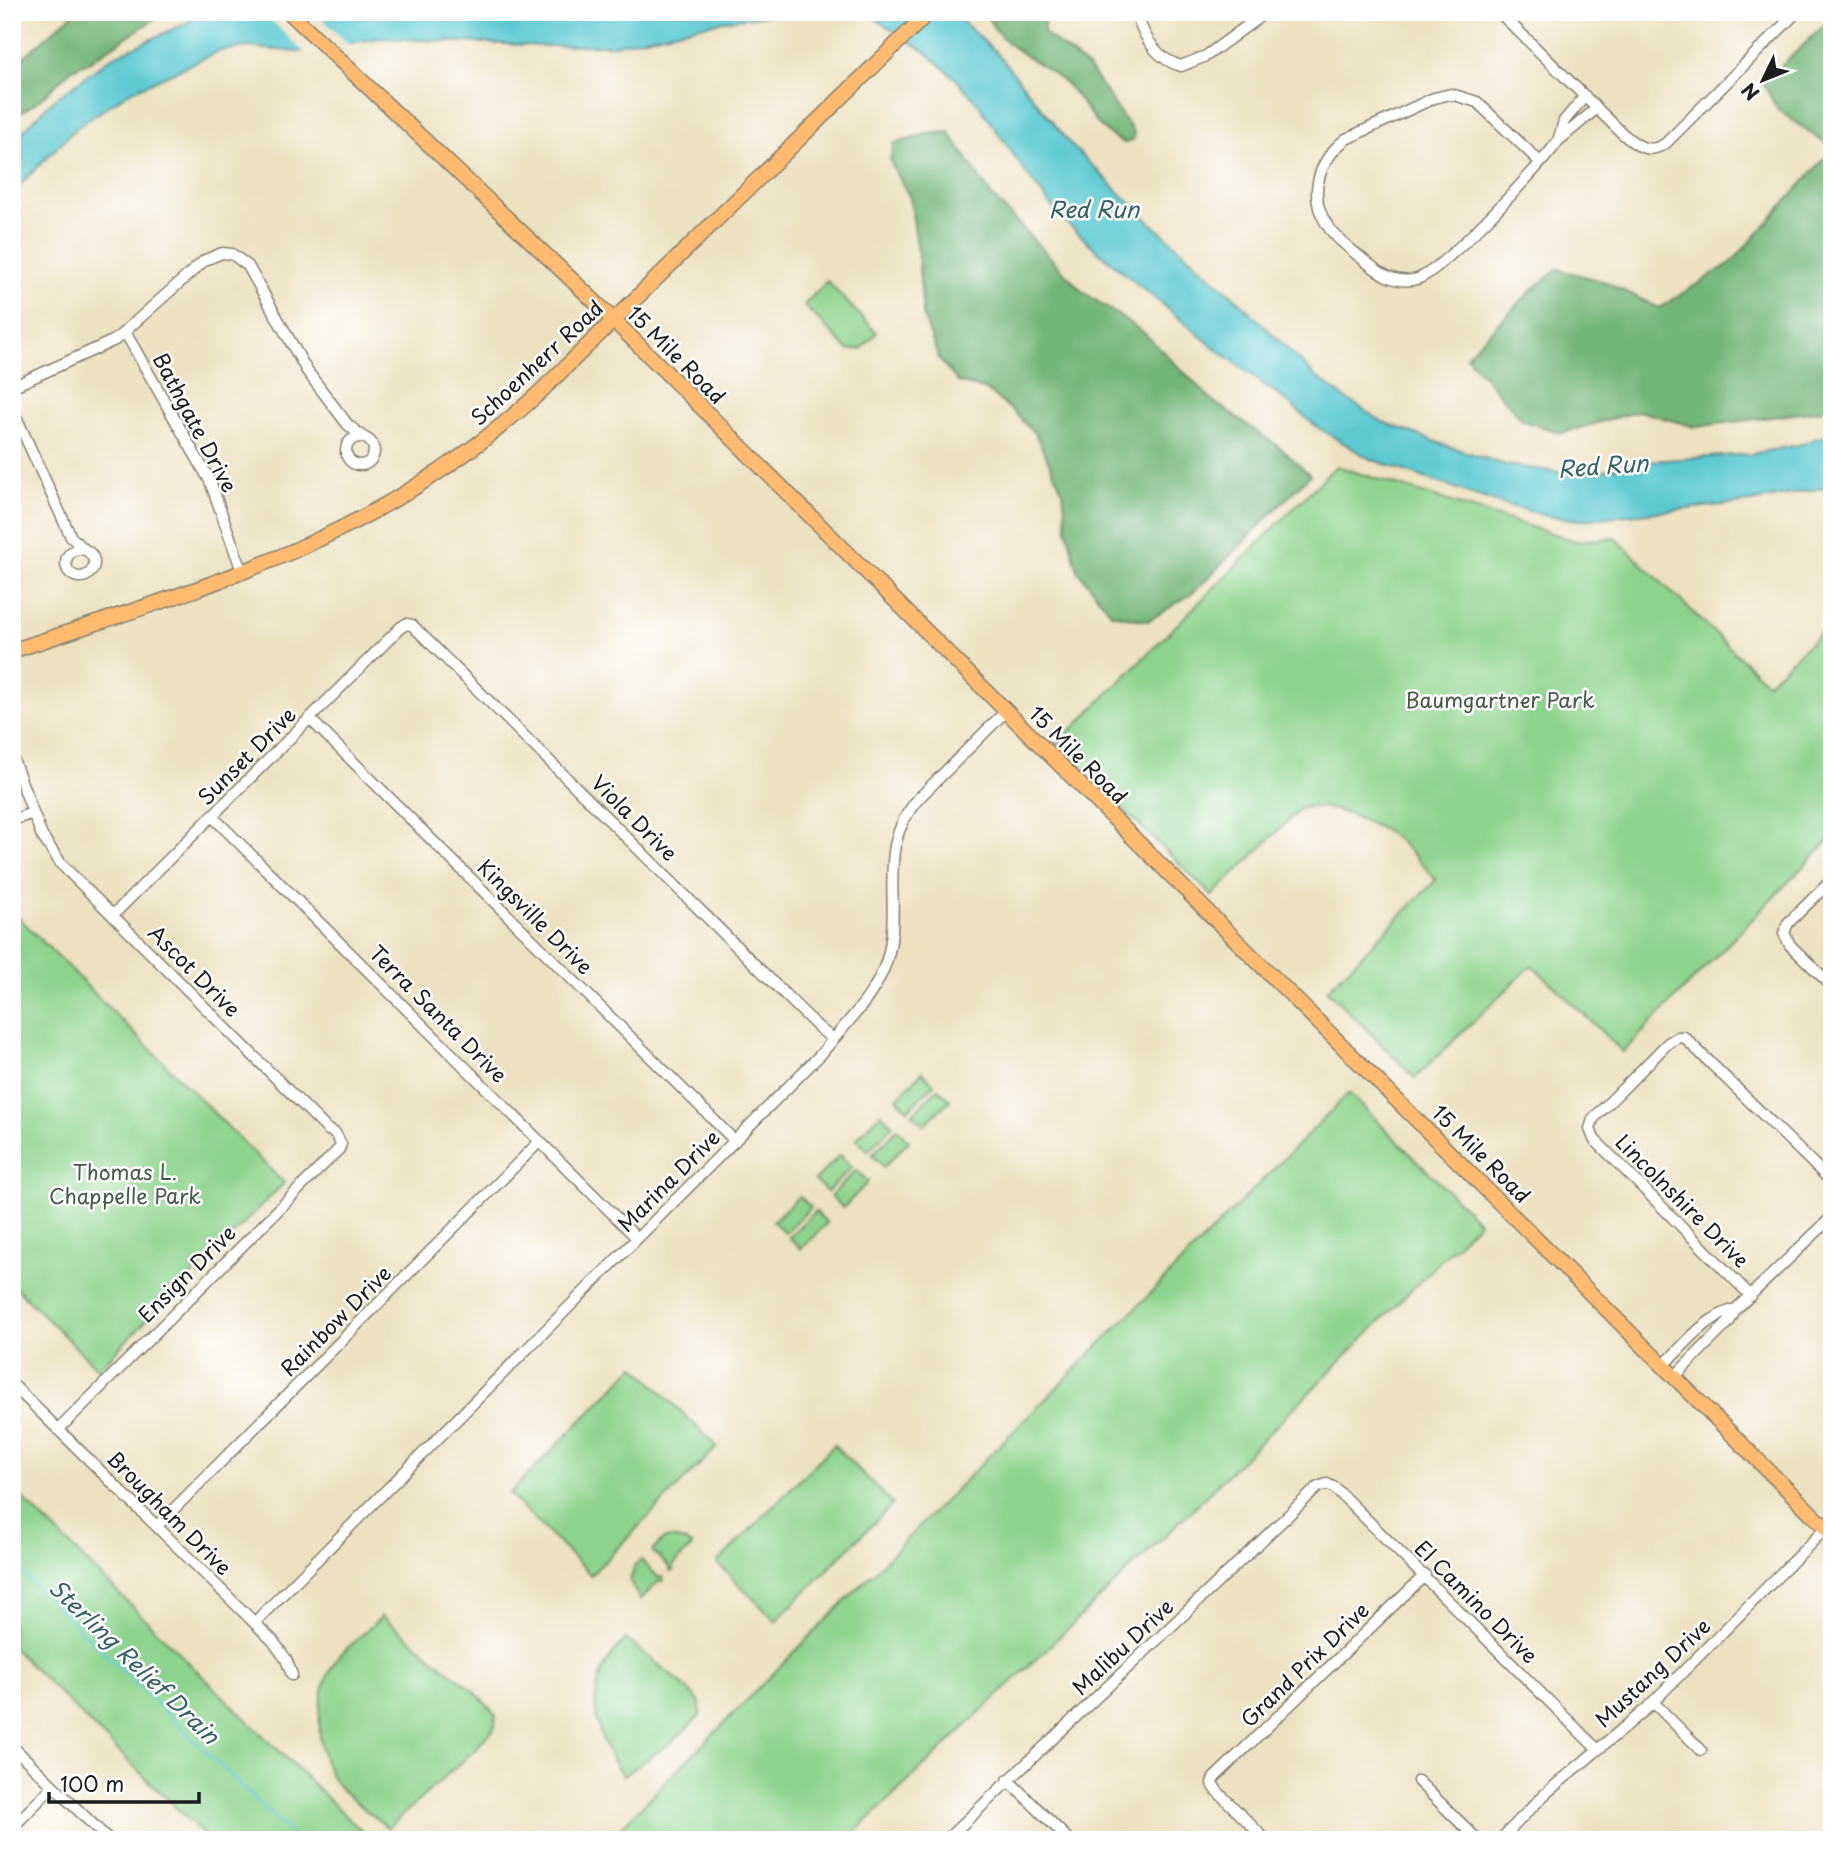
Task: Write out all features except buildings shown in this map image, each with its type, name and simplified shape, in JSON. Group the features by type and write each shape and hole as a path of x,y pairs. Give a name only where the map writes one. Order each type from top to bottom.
{"main road":[{"name":"15 Mile Road","path":"289,12 613,320 1829,1531"},
{"name":"Schoenherr Road","path":"12,651 292,551 350,524 425,481 514,415 929,12"}],"street":[{"path":"1136,12 1141,28 1161,57 1181,66 1206,56 1266,12"},
{"path":"1499,12 1633,142 1641,148 1655,149 1669,140 1797,12"},
{"path":"1540,162 1477,102 1461,96 1442,95 1346,139 1332,150 1319,174 1317,191 1320,211 1333,233 1380,274 1399,280 1419,278 1444,261 1540,162 1558,141 1597,108"},
{"path":"1558,141 1564,121 1585,96"},
{"path":"12,387 115,340 205,260 222,253 232,254 247,266 307,371 348,425 374,446 373,456 367,463 357,465 349,461 345,452 348,425"},
{"name":"Bathgate Drive","path":"125,332 210,481 242,571"},
{"path":"12,408 71,537 89,552 94,560 93,570 86,576 76,577 68,572 65,564 71,537"},
{"path":"347,443 354,438 363,437"},
{"path":"68,555 75,550 84,549"},
{"name":"Sunset Drive","path":"113,915 400,628 409,624"},
{"name":"Viola Drive","path":"409,624 418,629 833,1039"},
{"name":"Marina Drive","path":"254,1622 822,1053 869,998 883,972 889,952 893,855 895,840 906,813 1006,711"},
{"name":"Kingsville Drive","path":"310,719 735,1140"},
{"name":"Ascot Drive","path":"12,757 51,851 328,1130 335,1133 341,1144"},
{"path":"12,820 33,813"},
{"name":"Terra Santa Drive","path":"212,816 637,1238"},
{"path":"1832,880 1788,923 1784,933 1790,945 1832,986"},
{"name":"Lincolnshire Drive","path":"1751,1296 1594,1139 1590,1129 1593,1119 1668,1043 1678,1037 1689,1040 1832,1182"},
{"name":"Rainbow Drive","path":"157,1526 540,1141"},
{"name":"Ensign Drive","path":"59,1430 341,1144"},
{"path":"1675,1376 1729,1322 1736,1309 1832,1217"},
{"path":"1664,1365 1721,1312 1736,1309"},
{"path":"1699,1330 1710,1341"},
{"name":"Brougham Drive","path":"12,1384 281,1650 292,1675"},
{"name":"El Camino Drive","path":"1327,1484 1335,1488 1424,1575 1597,1749"},
{"name":"Malibu Drive","path":"946,1840 1318,1487 1327,1484"},
{"name":"Mustang Drive","path":"1500,1840 1545,1794 1653,1702 1829,1531"},
{"name":"Grand Prix Drive","path":"1266,1840 1217,1791 1212,1783 1217,1774 1424,1575"},
{"path":"1653,1702 1702,1750"},
{"path":"12,1746 108,1840"},
{"path":"1008,1780 1069,1840"},
{"path":"1418,1781 1478,1840"},
{"path":"12,1828 53,1786"}],"green space":[{"path":"75,12 165,12 90,61 72,69 42,98 12,119 12,67"},
{"path":"1049,12 1044,20 1044,33 1088,67 1134,133 1133,140 1125,143 1107,132 1065,83 1008,43 985,13"},
{"path":"1832,18 1832,148 1778,110 1763,83"},
{"path":"949,132 992,196 1082,291 1144,333 1213,401 1282,449 1310,475 1193,593 1148,621 1112,614 1078,571 1067,530 1063,492 1036,435 1014,412 985,389 958,382 939,359 923,315 910,198 890,161 894,144 926,134"},
{"path":"1832,150 1832,407 1695,427 1639,411 1562,433 1523,421 1466,356 1557,269 1606,282 1659,308 1732,262"},
{"path":"827,281 875,331 876,334 861,349 848,350 804,305"},
{"name":"Baumgartner Park","path":"1336,466 1576,541 1615,538 1767,683 1832,622 1832,837 1623,1052 1532,965 1415,1078 1327,990 1436,880 1399,841 1351,815 1322,808 1300,809 1212,896 1057,744"},
{"name":"Thomas L. Chappelle Park","path":"16,915 284,1183 98,1369 12,1284 12,919"},
{"path":"922,1072 934,1084 908,1110 897,1098"},
{"path":"938,1088 950,1100 924,1125 912,1114"},
{"path":"1349,1093 1479,1222 1195,1507 847,1840 608,1840"},
{"path":"881,1114 893,1125 868,1151 856,1139"},
{"path":"897,1129 909,1141 884,1167 872,1155"},
{"path":"840,1155 852,1167 827,1192 815,1180"},
{"path":"856,1170 868,1182 843,1208 831,1196"},
{"path":"799,1196 811,1207 785,1233 773,1221"},
{"path":"815,1211 827,1223 801,1249 789,1237"},
{"path":"635,1366 717,1447 591,1575 509,1494"},
{"path":"834,1445 893,1504 776,1621 717,1563"},
{"path":"12,1488 371,1840 209,1840 12,1647"},
{"path":"670,1538 686,1541 692,1546 673,1566 673,1571 669,1571 669,1567 652,1551 663,1540"},
{"path":"641,1560 658,1577 663,1577 663,1581 659,1581 640,1600 630,1581 635,1565"},
{"path":"382,1616 476,1693 496,1715 495,1726 478,1747 388,1828 352,1800 335,1782 323,1753 320,1736 321,1702 330,1670 338,1657"},
{"path":"626,1639 680,1682 700,1702 700,1716 672,1742 623,1776 603,1741 596,1706 602,1671"}],"water":[{"path":"210,12 796,12 728,20 614,45 544,46 380,38 297,52 249,47 219,51 128,93 76,128 12,193 12,143 51,102 112,57"},
{"name":"Red Run","path":"865,12 952,12 997,53 1071,145 1152,224 1243,305 1314,375 1383,422 1505,465 1559,472 1597,472 1637,462 1751,454 1799,445 1832,433 1832,486 1752,502 1580,520 1547,516 1496,502 1370,459 1317,427 1210,344 1100,253 1059,216 976,101 957,80 927,53"}],"pier":[{"path":"263,12 315,12 350,46 306,54"}],"waterway":[{"name":"Sterling Relief Drain","path":"12,1563 297,1840"}]}
